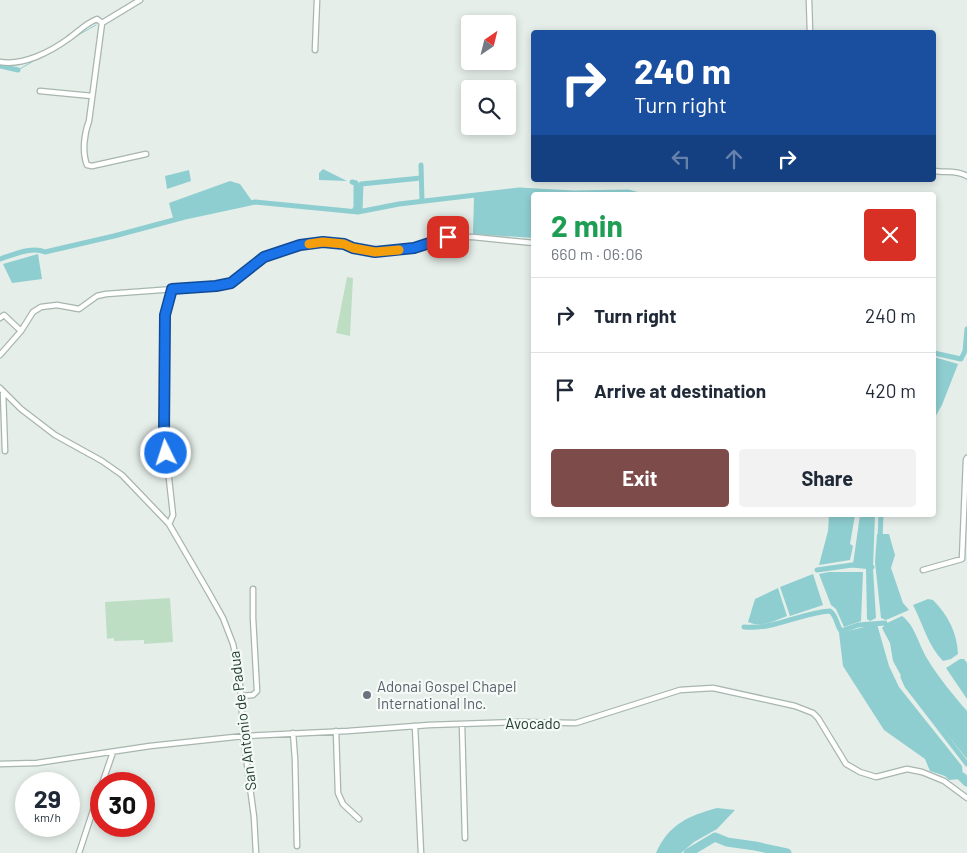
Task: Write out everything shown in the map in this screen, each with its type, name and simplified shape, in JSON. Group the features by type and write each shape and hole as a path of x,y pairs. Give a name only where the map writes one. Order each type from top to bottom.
{"street":[{"path":"102,23 140,0"},
{"path":"316,50 317,0"},
{"path":"809,0 810,30"},
{"path":"0,62 16,63 34,57 67,40 91,21 97,19 102,23"},
{"path":"102,23 89,121 86,130 84,158 87,166 92,166 146,154"},
{"path":"40,91 92,96"},
{"path":"936,170 946,173 958,171 967,176"},
{"path":"0,355 33,312 41,307 57,306 79,309 97,296 106,294 216,286 231,283 264,257 300,245 318,243 344,244 353,248 375,252 414,248 448,237 473,236 531,243"},
{"path":"169,524 173,515 164,433 164,325 172,289"},
{"path":"0,318 4,314 20,331"},
{"path":"1,389 6,452"},
{"name":"San Antonio de Padua","path":"1,389 21,409 55,435 102,461 122,475 169,524 223,618 233,644 240,672 244,736 254,816 256,853"},
{"path":"923,570 964,559 967,458"},
{"path":"242,696 255,694 257,691 253,589"},
{"name":"Avocado","path":"0,764 37,763 244,736 462,724 518,722 576,723 680,690 713,688 795,706 813,713 846,764 860,772 876,777 907,769 922,772 944,780 967,798"},
{"path":"462,724 465,838"},
{"path":"415,726 421,853"},
{"path":"336,732 338,793 343,804 359,819"},
{"path":"293,734 297,846"},
{"path":"106,772 113,752"},
{"path":"79,853 90,820"}],"green space":[{"path":"347,277 353,278 350,336 336,333"},
{"path":"170,598 173,642 144,644 144,640 114,641 114,638 107,639 105,602"}],"water":[{"path":"323,169 347,181 319,180 319,173"},
{"path":"189,170 191,181 167,189 165,176"},
{"path":"230,181 240,184 252,201 173,218 169,203"},
{"path":"531,192 531,238 473,234 474,196"},
{"path":"38,254 42,279 12,283 3,264"},
{"path":"936,358 958,364 936,416"},
{"path":"829,517 855,517 850,544 853,546 850,560 819,565 828,531"},
{"path":"860,517 875,517 873,566 853,564"},
{"path":"877,534 889,534 895,555 891,568 903,603 909,610 886,620 881,618 875,562"},
{"path":"866,569 873,569 876,618 870,621 867,619"},
{"path":"829,572 863,572 861,621 844,627 836,609 831,605 819,574"},
{"path":"813,574 823,605 790,616 780,587"},
{"path":"778,588 787,616 763,624 748,622 755,599"},
{"path":"928,599 933,600 943,612 954,631 958,654 951,659 943,661 938,655 913,605"},
{"path":"902,616 910,625 937,673 967,711 967,759 904,681 893,661 890,643 882,628 887,623"},
{"path":"877,624 889,666 899,687 962,766 963,776 961,779 949,780 945,776 930,771 925,759 884,730 843,666 839,633"},
{"path":"960,659 964,659 967,663 967,699 946,668"},
{"path":"717,808 735,810 717,829 694,842 681,853 656,853 673,828 688,818"}],"waterway":[{"path":"71,39 96,25"},
{"path":"18,70 37,59"},
{"path":"0,66 18,70"},
{"path":"421,165 422,201"},
{"path":"360,211 361,184 421,178"},
{"path":"352,182 356,183 356,207 354,211"},
{"path":"0,259 34,250 45,252 185,217 255,202 358,212 399,204 519,190 556,192"},
{"path":"936,353 961,359 965,351 967,329"},
{"path":"880,539 881,517"},
{"path":"817,570 852,565 872,567"},
{"path":"744,627 766,626 819,612 830,611 834,615 841,631 858,625 885,623"},
{"path":"903,677 907,686 967,764"},
{"path":"962,777 967,782"},
{"path":"688,853 715,837 727,842 787,853"}],"slow traffic":[{"path":"309,244 323,242 344,244 353,248 375,252 399,250"}],"place":[{"name":"Adonai Gospel Chapel International Inc.","path":"367,695"}],"route":[{"path":"166,453 164,433 165,315 172,289 231,283 264,257 300,245 323,242 344,244 353,248 375,252 414,248 448,237"}]}
